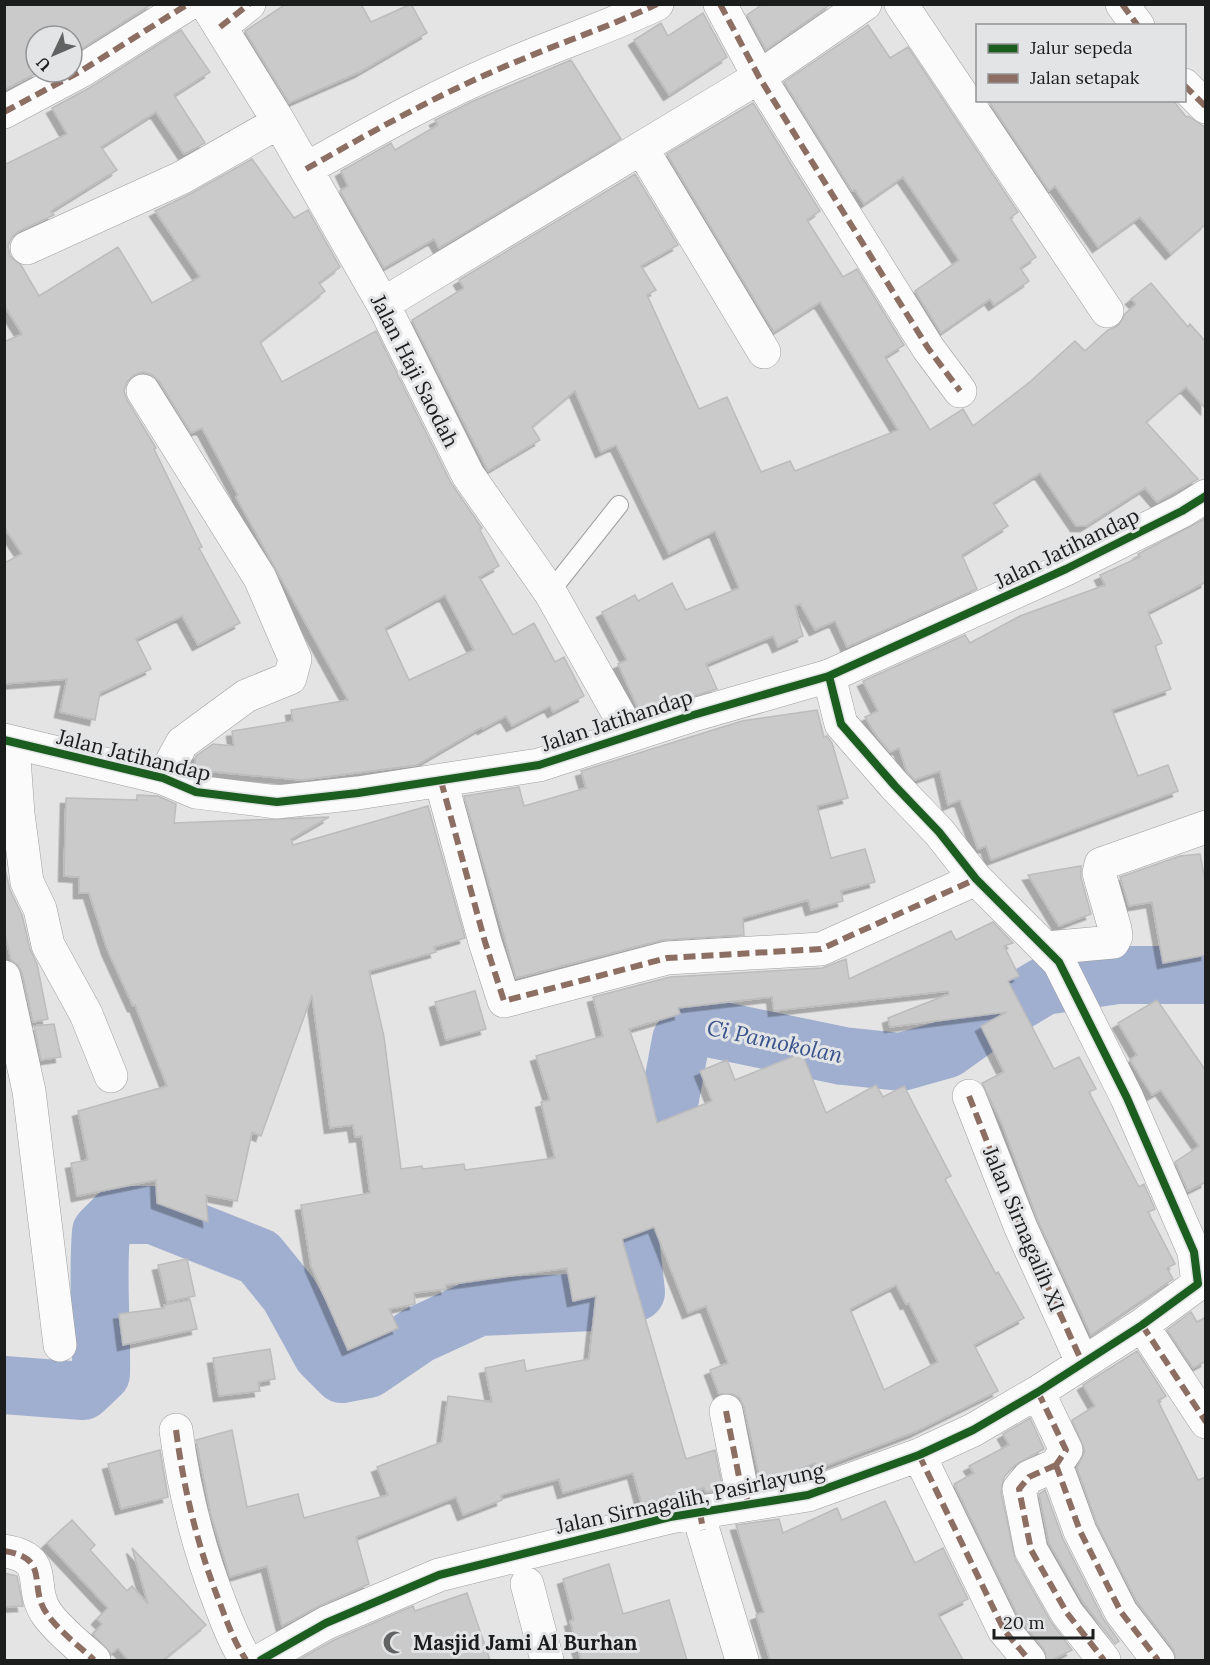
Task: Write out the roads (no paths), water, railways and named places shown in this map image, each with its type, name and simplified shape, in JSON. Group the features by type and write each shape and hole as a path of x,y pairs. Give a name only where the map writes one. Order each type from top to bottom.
{"street":[{"path":"4,112 81,71 188,4"},
{"path":"213,16 249,4"},
{"path":"306,169 416,107 518,61 604,29 657,4"},
{"path":"720,4 759,77 928,348 960,390"},
{"path":"383,304 759,77 865,4"},
{"path":"901,4 1107,311"},
{"path":"1122,4 1137,24"},
{"name":"Jalan Haji Saodah","path":"213,16 279,122 383,304 468,475 550,592 630,734"},
{"path":"1186,86 1206,107"},
{"path":"27,248 181,177 279,122"},
{"path":"642,149 764,352"},
{"path":"143,391 260,578 295,659 290,678 246,696 182,743 163,778"},
{"name":"Jalan Jatihandap","path":"9,742 163,778 196,792 277,802 441,781 539,765 630,734 829,676 915,635 990,605 1066,569 1182,511 1206,496"},
{"name":"Jalan Sirnagalih, Pasirlayung","path":"262,1659 326,1623 439,1575 670,1517 808,1495 919,1455 973,1430 1038,1392 1202,1284 1194,1252 1127,1098 1086,1014 1053,955 976,879 939,832 841,724 829,676"},
{"path":"9,742 27,882 40,909 48,945 86,1014 111,1077"},
{"path":"441,781 504,1000 667,958 821,949 976,879"},
{"path":"1053,955 1113,942 1116,936 1115,929 1099,873 1101,864 1206,827"},
{"path":"4,977 29,1091 60,1345"},
{"name":"Jalan Sirnagalih XI","path":"969,1096 1021,1228 1082,1362"},
{"path":"1142,1325 1206,1422"},
{"path":"1038,1392 1066,1450 1056,1466 1029,1477 1019,1489 1031,1550 1067,1613 1104,1660"},
{"path":"726,1411 740,1482 749,1504"},
{"path":"176,1430 183,1482 203,1561 237,1646 262,1659"},
{"path":"919,1455 1004,1630 1029,1660"},
{"path":"1056,1466 1080,1531 1116,1602 1158,1660"},
{"path":"703,1530 742,1660"},
{"path":"4,1551 24,1556 32,1562 48,1615 94,1660"},
{"path":"527,1584 547,1660"}],"lane":[{"path":"550,592 619,505"}],"waterway":[{"name":"Ci Pamokolan","path":"4,1385 83,1391 101,1374 99,1267 101,1232 118,1215 153,1215 259,1257 289,1294 322,1354 342,1374 368,1369 418,1335 479,1307 617,1301 636,1292 624,1187 643,1146 667,1115 681,1040 694,1025 843,1056 901,1062 947,1049 989,1019 1044,986 1117,975 1206,975"}],"place":[{"name":"Masjid Jami Al Burhan","path":"395,1642"}]}
